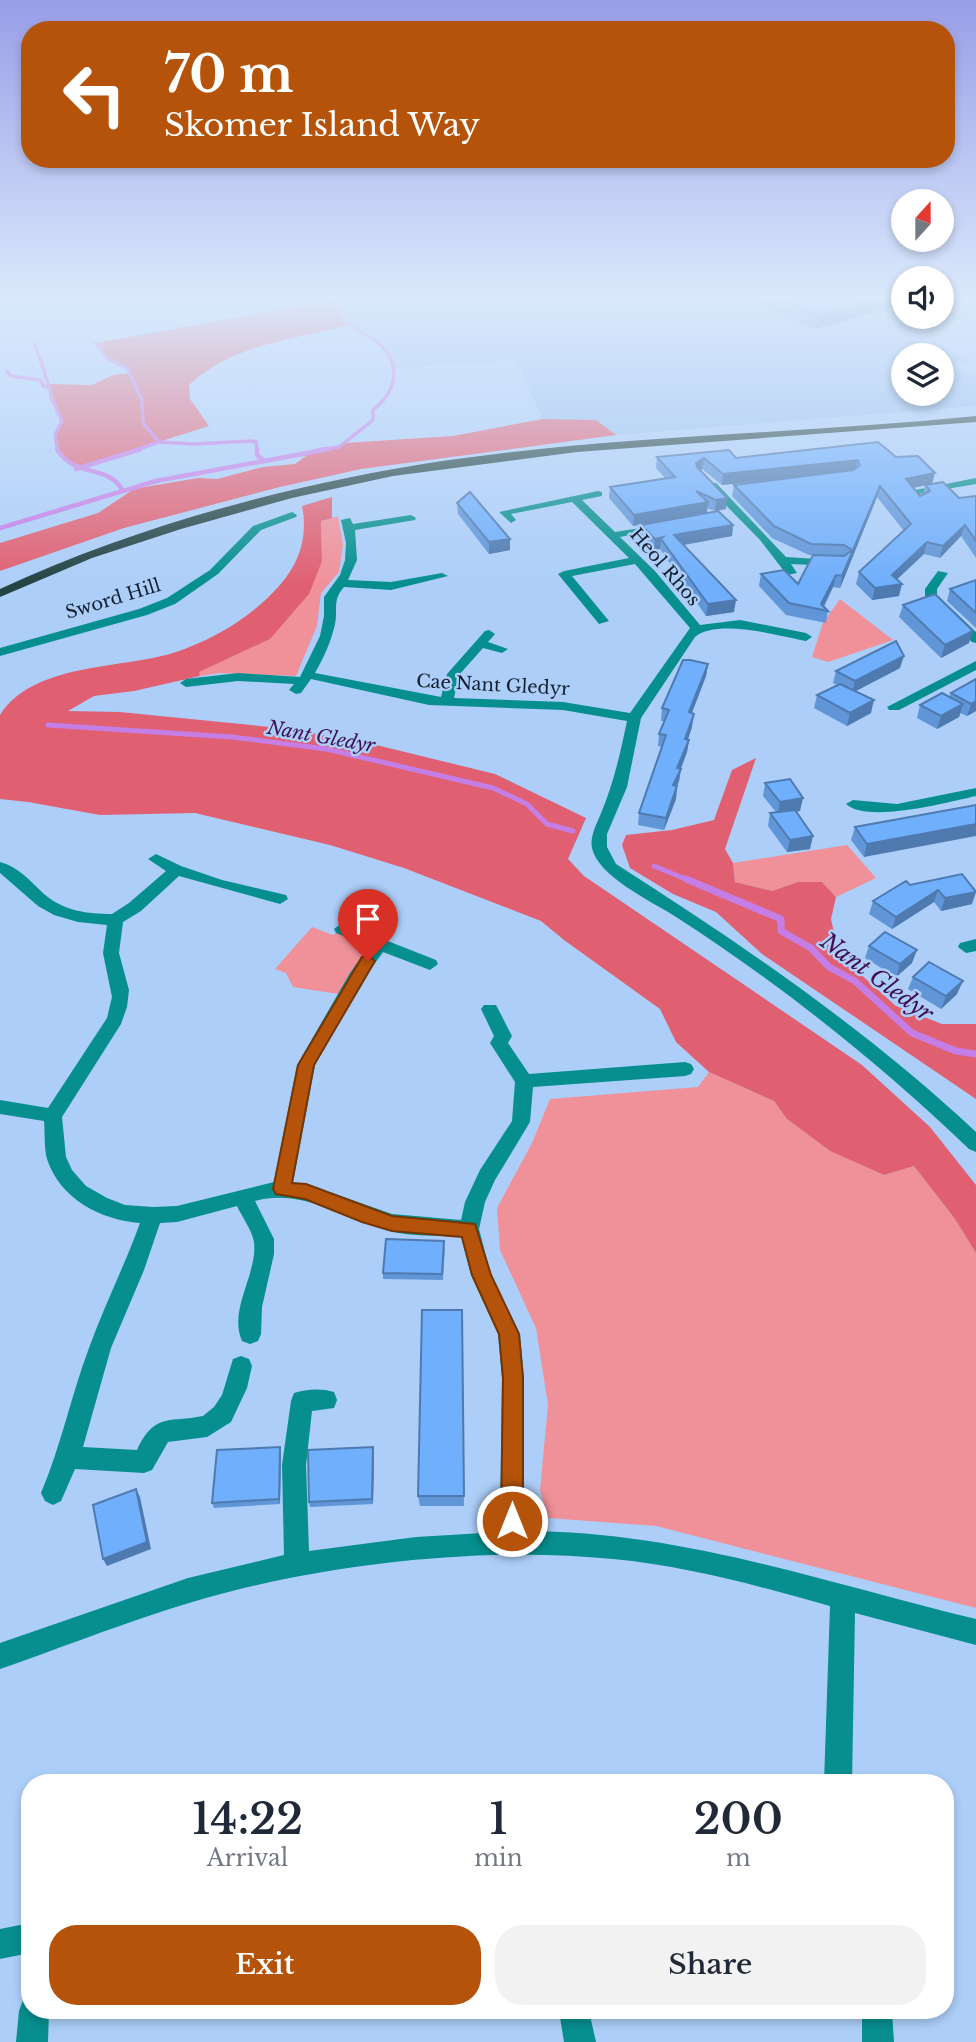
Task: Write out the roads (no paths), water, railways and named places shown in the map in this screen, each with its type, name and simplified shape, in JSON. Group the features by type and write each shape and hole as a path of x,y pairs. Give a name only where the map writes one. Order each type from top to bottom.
{"main road":[{"path":"0,593 40,574 133,538 314,489 444,464 564,451 976,419"}],"street":[{"path":"702,475 724,491 737,513 751,524 791,573"},
{"path":"919,502 910,492 976,481"},
{"path":"504,512 598,494"},
{"name":"Heol Rhos","path":"575,499 638,560 697,629"},
{"path":"723,515 737,513"},
{"name":"Sword Hill","path":"0,652 143,612 171,601 214,572 248,534 292,515"},
{"path":"303,682 329,620 328,602 350,568 348,524 411,518"},
{"path":"277,520 294,531"},
{"path":"614,535 668,525"},
{"path":"603,621 564,575 638,560"},
{"path":"783,560 841,562"},
{"path":"414,568 422,580"},
{"path":"942,573 931,589 931,596 976,639"},
{"path":"341,583 391,586 442,576"},
{"path":"806,637 794,628 740,624 697,629 635,718 620,787 600,834 599,847 611,868 725,941 812,1005 937,1106 976,1144"},
{"path":"446,703 453,674 485,639 502,649"},
{"path":"891,693 900,704 976,665"},
{"name":"Cae Nant Gledyr","path":"186,682 238,677 303,682 446,703 563,706 635,718"},
{"path":"853,804 897,808 976,792"},
{"path":"156,859 176,870 218,884 280,900"},
{"path":"0,867 22,879 44,903 59,910 81,918 115,920 176,870"},
{"path":"115,920 111,951 121,984 121,1000 115,1018 53,1116 57,1157 64,1175 79,1192 100,1204 125,1213 153,1215 177,1214 262,1191 282,1189 306,1192 369,1217 392,1223 469,1229"},
{"path":"342,929 430,964"},
{"path":"282,1189 306,1065 356,977 379,945"},
{"path":"489,1009 503,1036 499,1044 524,1081 521,1122 487,1176 475,1202 469,1229 481,1275 509,1334 513,1378 512,1543"},
{"path":"524,1081 685,1069"},
{"path":"0,1107 53,1116"},
{"path":"242,1196 264,1239 264,1254 251,1307 250,1334"},
{"path":"53,1493 68,1457 100,1348 134,1270 153,1215"},
{"path":"68,1457 144,1462 149,1448 164,1430 199,1427 216,1422 231,1400 241,1366"},
{"path":"297,1564 294,1465 302,1401 326,1400"},
{"path":"0,1656 144,1604 218,1582 297,1564 431,1548 512,1543 606,1546 647,1551 752,1572 976,1632"},
{"path":"838,1774 843,1596"},
{"path":"0,1944 21,1940"},
{"path":"32,2042 33,2019"},
{"path":"576,2019 580,2042"},
{"path":"877,2019 878,2042"}],"waterway":[{"path":"51,393 62,421 55,435 58,450"},
{"path":"139,393 142,400 143,423 159,442"},
{"path":"317,450 339,447 373,420 373,410 388,393"},
{"path":"159,442 193,444 252,441 256,442 257,450"},
{"path":"136,450 159,442"},
{"path":"57,449 64,458 81,468"},
{"path":"81,468 141,449"},
{"path":"123,491 156,481 329,449"},
{"path":"257,450 257,455 262,459"},
{"path":"76,469 81,468"},
{"path":"81,468 109,477 117,482 123,491"},
{"path":"0,528 123,491"},
{"name":"Nant Gledyr","path":"48,725 232,737 326,749 493,788 527,804 547,824 573,831"},
{"name":"Nant Gledyr","path":"654,866 690,881"},
{"name":"Nant Gledyr","path":"686,879 781,919 781,931 811,948 829,967 855,981 912,1033 956,1051 976,1054"}]}
